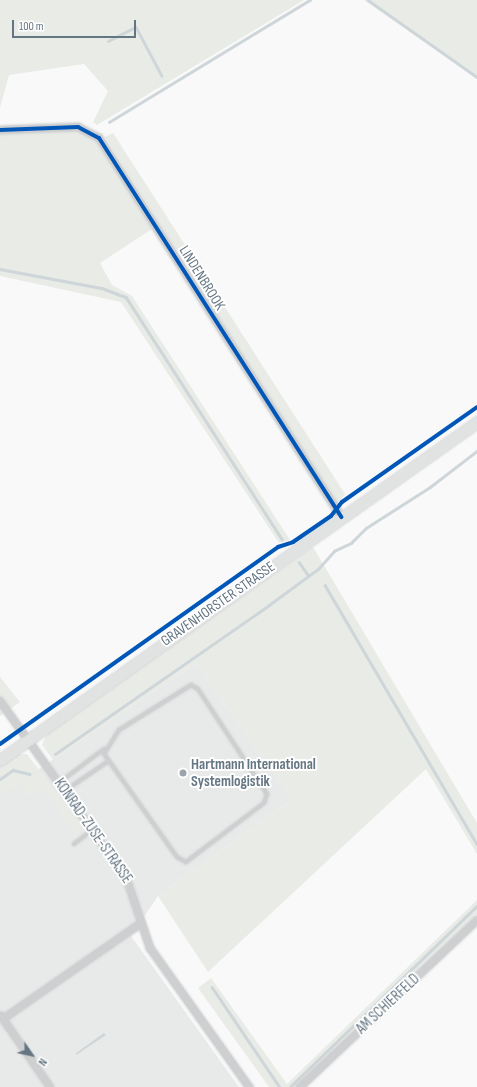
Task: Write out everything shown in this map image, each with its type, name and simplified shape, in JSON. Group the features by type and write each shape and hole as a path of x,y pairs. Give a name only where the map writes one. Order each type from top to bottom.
{"main road":[{"name":"GRAVENHORSTER STRASSE","path":"0,760 477,422"}],"street":[{"name":"LINDENBROOK","path":"0,130 78,128 99,138 341,517"},
{"path":"0,701 28,740"},
{"name":"KONRAD-ZUSE-STRASSE","path":"28,740 94,828 134,890 141,923 150,948 249,1087"},
{"name":"AM SCHIERFELD","path":"300,1087 477,920"},
{"path":"50,1087 2,1017 141,923"}],"lane":[{"path":"60,782 105,749 119,730 194,686 267,794 267,798 186,862 181,861 107,762 105,749"},
{"path":"66,790 107,762"},
{"path":"74,844 94,828"}],"shaded area":[{"path":"0,0 304,0 97,125 93,122 108,91 84,64 9,75 0,108"},
{"path":"364,0 477,0 477,79 444,55"},
{"path":"71,130 87,133 100,144 152,229 100,263 112,285 132,296 290,540 279,543 121,302 0,276 0,134"},
{"path":"113,133 345,494 337,504 105,137"},
{"path":"313,547 477,823 477,854 426,769 208,972 158,896 292,799 196,664 53,760 42,745 47,733"},
{"path":"196,664 292,799 158,896 131,936 239,1087 0,1087 0,795"},
{"path":"0,677 20,702 0,716"},
{"path":"16,754 27,754 83,826 75,834 43,787 27,797 18,785 0,797 0,763"},
{"path":"477,900 477,914 297,1087 269,1087 198,988 211,978 287,1084"},
{"path":"104,1033 106,1035 76,1055 76,1053"}],"waterway":[{"path":"109,122 310,0"},
{"path":"368,0 477,77"},
{"path":"108,41 136,27 162,76"},
{"path":"0,269 102,288 126,297 282,539"},
{"path":"55,754 269,605 318,569 334,551 351,543 366,528 430,487 477,451"},
{"path":"299,562 308,575"},
{"path":"325,585 477,844"},
{"path":"0,779 13,770 30,774"},
{"path":"290,1087 477,906"},
{"path":"212,987 279,1086"}],"cycle path":[{"path":"0,130 78,127 99,138 341,517"},
{"path":"0,744 278,547 293,542 331,516 342,502 477,407"}],"place":[{"name":"Hartmann International Systemlogistik","path":"183,773"}]}
